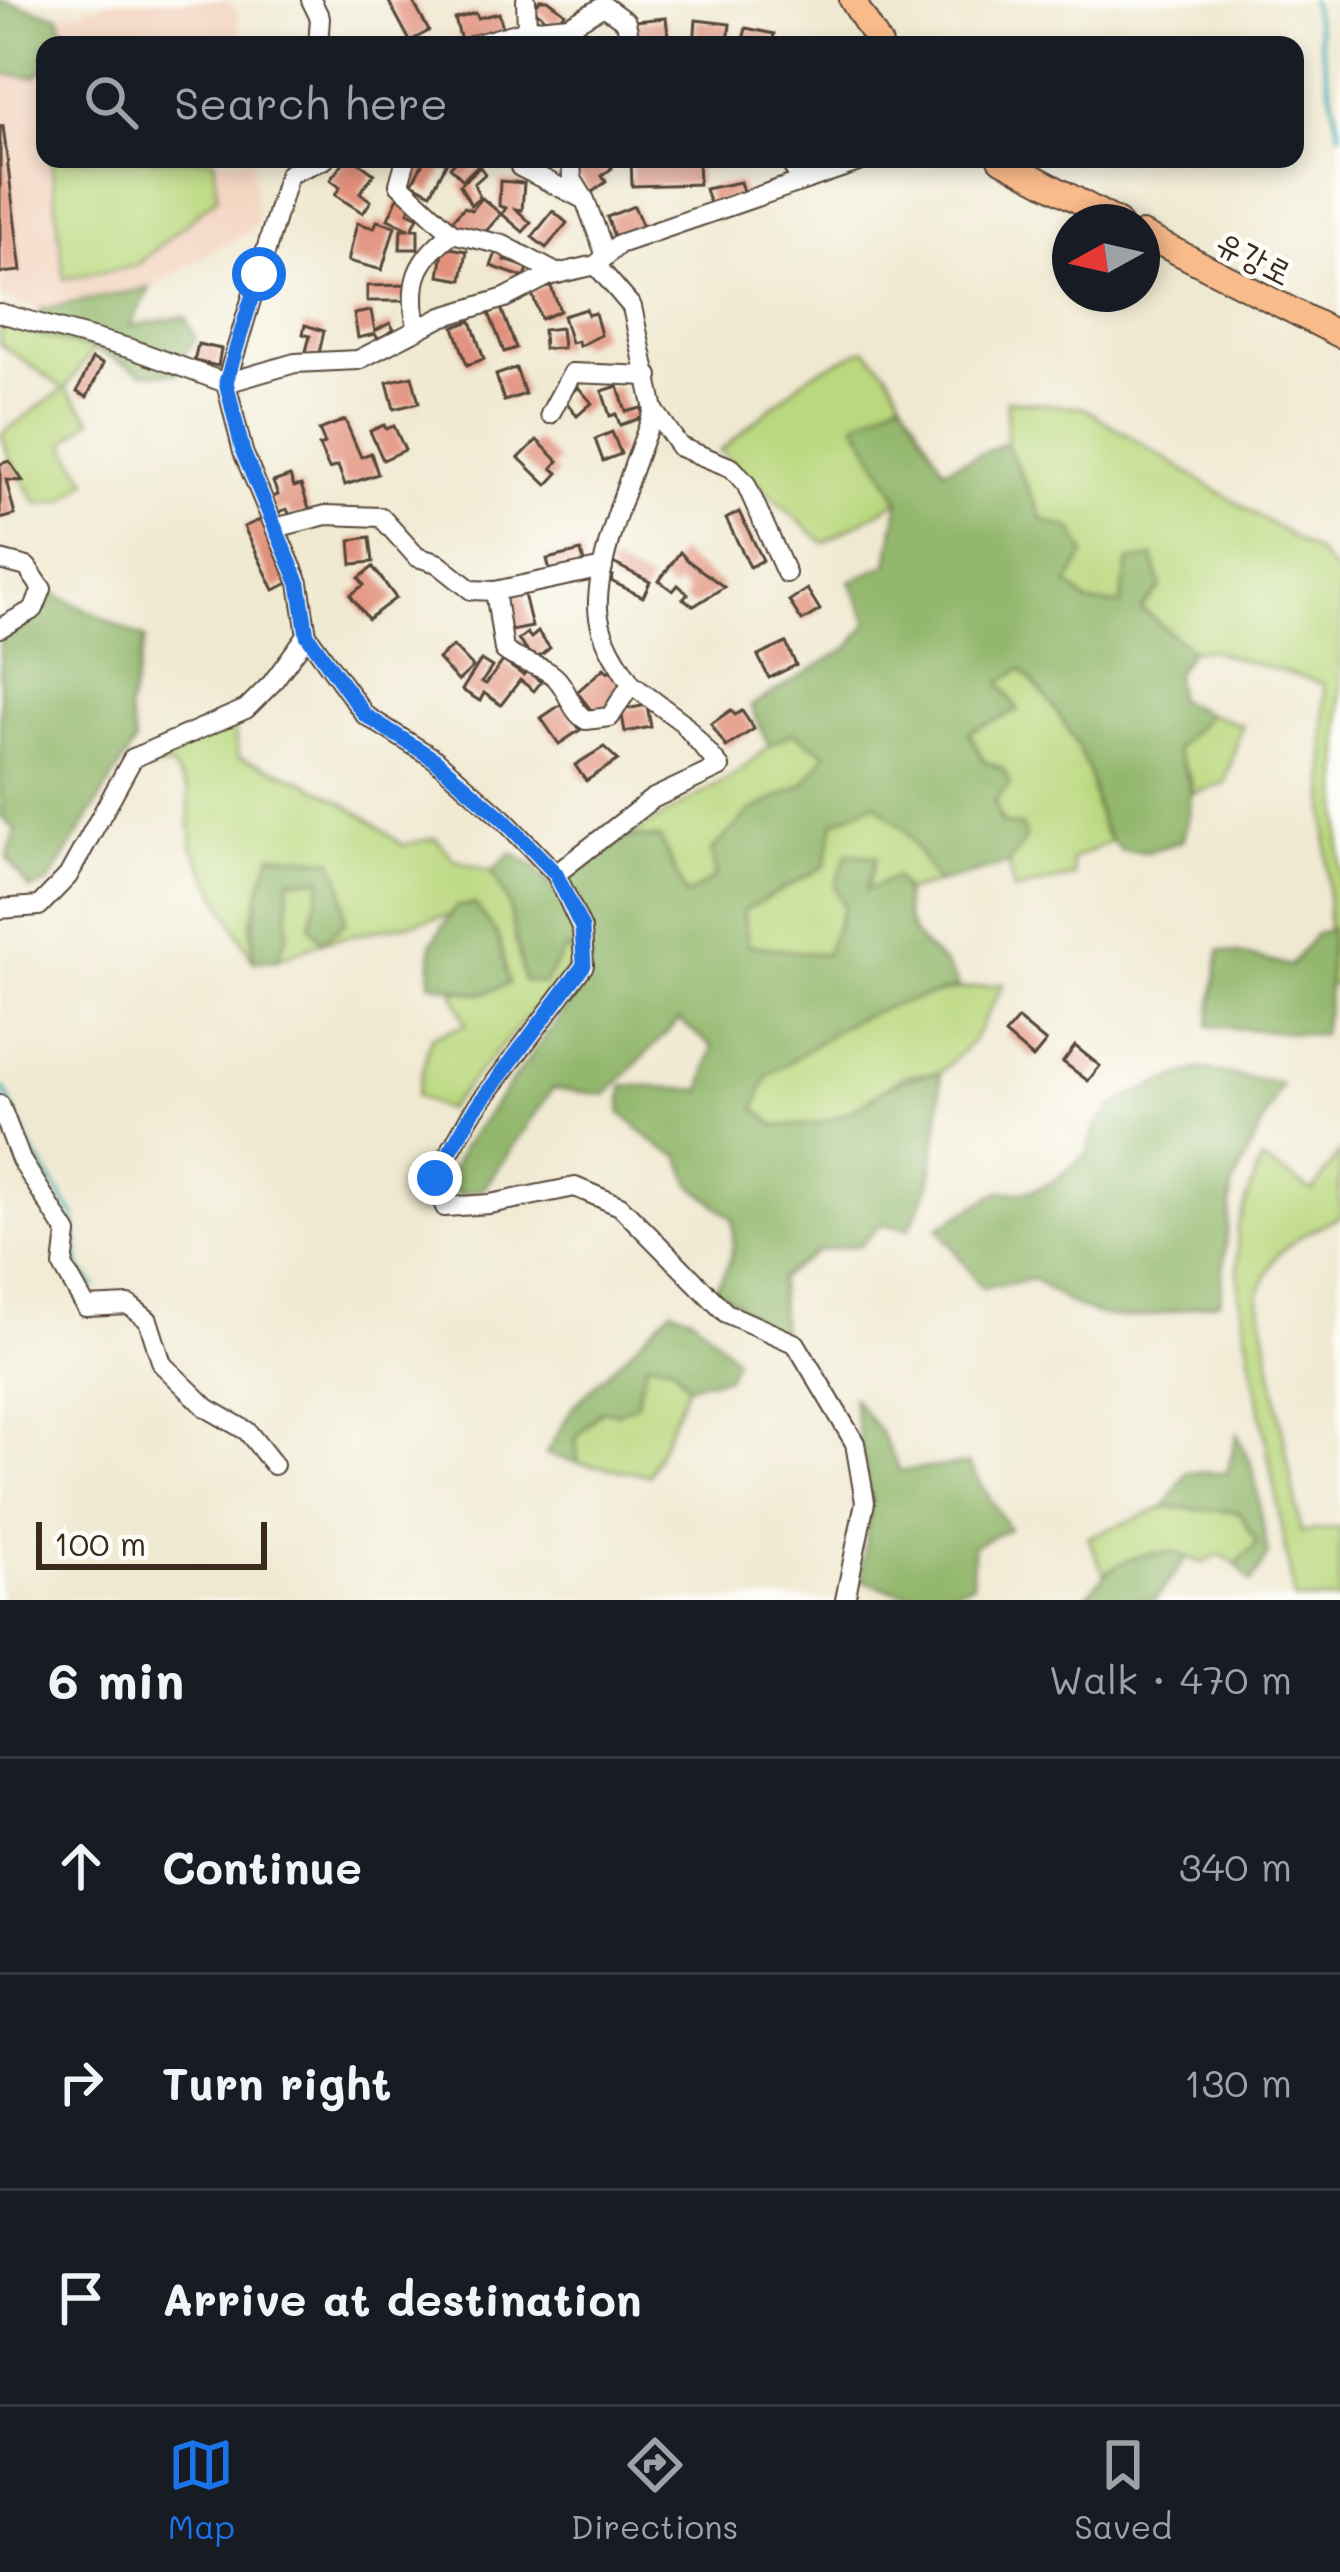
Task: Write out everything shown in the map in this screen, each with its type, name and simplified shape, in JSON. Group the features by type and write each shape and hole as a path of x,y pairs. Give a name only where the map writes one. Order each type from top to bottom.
{"main road":[{"path":"852,0 874,36"},
{"path":"1017,168 1084,204"},
{"name":"유강로","path":"1160,244 1340,335"}],"street":[{"path":"311,0 320,18 319,36"},
{"path":"526,0 527,30"},
{"path":"505,36 568,26 604,6 626,22 629,36"},
{"path":"291,168 226,382 243,452 299,584 307,635 365,715 434,759 504,820 556,874 582,928 584,965 463,1129 435,1178 445,1208 575,1187 620,1205 726,1313 796,1344 855,1443 865,1502 845,1600"},
{"path":"403,168 399,184 452,232 503,245 558,274"},
{"path":"522,168 585,200"},
{"path":"556,874 652,799 719,767 682,722 631,684 604,640 597,611 603,568 654,410 632,308 601,261 571,168"},
{"path":"794,168 802,181"},
{"path":"0,313 132,349 226,382 295,363 358,360 442,317 601,261 619,244 840,168"},
{"path":"417,330 412,299 424,254 452,232"},
{"path":"550,414 572,374 649,376"},
{"path":"654,410 680,447 732,468 746,484 786,573"},
{"path":"275,528 326,515 381,517 417,557 437,563 471,590 496,591 603,568"},
{"path":"0,560 27,567 42,589 34,609 0,628"},
{"path":"496,591 504,650 555,677 577,714 586,720 610,717 631,684"},
{"path":"0,909 39,906 68,875 133,758 246,709 307,635"},
{"path":"0,1105 21,1160 67,1233 62,1266 86,1307 129,1305 148,1320 163,1364 207,1408 248,1431 274,1466"}],"shaded area":[{"path":"119,0 225,0 238,13 240,36 65,36 59,16"},
{"path":"0,75 34,77 36,168 253,168 258,225 150,288 41,309 0,298"}],"green space":[{"path":"0,0 59,16 65,36 36,36 36,75 0,74"},
{"path":"52,168 215,168 217,197 136,266 64,279"},
{"path":"150,288 130,326 185,317 196,338 178,374 142,373 94,349 43,336 41,309"},
{"path":"0,325 94,349 65,389 92,419 65,444 88,481 64,501 37,504 1,434 64,389 0,344"},
{"path":"865,349 887,371 902,397 856,424 899,500 824,543 720,451 809,375"},
{"path":"902,398 944,469 1006,443 1042,519 1073,530 1085,554 1068,584 1087,603 1121,604 1128,561 1153,557 1161,587 1141,609 1191,650 1175,674 1177,700 1209,714 1175,750 1191,794 1182,841 1147,852 1120,850 1100,818 1090,776 1073,737 1021,669 1000,683 1018,710 969,732 984,761 1003,769 1010,784 994,802 1002,824 1022,826 1025,839 1009,864 937,883 906,831 875,803 834,822 825,866 743,911 748,945 825,955 844,908 835,887 847,853 877,857 866,890 895,877 913,932 948,968 958,988 854,1021 768,1075 755,1108 776,1126 786,1126 834,1118 902,1080 940,1073 930,1184 909,1229 882,1224 860,1245 817,1251 779,1279 782,1338 715,1287 731,1254 732,1218 691,1184 680,1156 661,1148 621,1113 624,1085 702,1090 713,1047 679,1020 606,1095 553,1088 484,1188 461,1194 445,1185 462,1148 589,978 566,948 544,984 524,981 509,905 492,871 512,853 535,867 552,887 626,838 660,838 686,896 716,876 711,851 750,812 804,784 826,753 793,733 769,746 751,706 851,646 868,622 850,581 888,564 899,500 856,423"},
{"path":"1007,400 1084,408 1318,553 1340,578 1340,989 1329,983 1324,684 1209,650 1191,650 1141,608 1087,603 1068,584 1072,530 1043,519 1006,443"},
{"path":"55,594 145,639 128,711 135,742 49,882 30,890 7,858 16,830 0,816 0,639"},
{"path":"1022,668 1079,749 1100,823 1111,841 1072,860 1074,876 1013,891 1009,864 1025,839 1005,824 997,810 1003,769 984,761 968,731 1018,710 1000,682"},
{"path":"1209,714 1242,725 1225,783 1192,794 1191,779 1175,750"},
{"path":"234,726 238,757 324,792 402,845 436,838 455,860 492,871 509,905 524,981 566,947 576,960 446,1110 416,1096 431,1037 466,1025 453,990 480,994 456,907 450,915 322,942 345,922 343,886 272,854 251,923 253,961 192,846 188,791 171,766 142,769"},
{"path":"793,733 827,753 804,784 750,812 716,876 685,896 660,838 626,838 736,774"},
{"path":"876,803 906,831 937,883 906,892 894,877 844,908 825,955 747,945 743,911 784,889 834,822"},
{"path":"272,854 333,860 343,886 345,922 322,942 310,926 322,879 289,879 287,936 277,960 253,961 256,906"},
{"path":"288,879 322,879 322,942 277,960 287,936"},
{"path":"475,904 498,936 509,984 480,994 430,983 432,943 456,907"},
{"path":"1331,929 1327,1010 1321,1035 1209,1026 1220,950 1291,966 1314,935"},
{"path":"1004,984 972,1042 940,1073 905,1075 848,1113 811,1126 776,1126 755,1109 767,1075 858,1018 919,997"},
{"path":"1201,1069 1282,1084 1232,1187 1220,1301 1123,1318 1082,1309 1035,1279 982,1288 938,1228 1001,1191 1026,1191 1048,1184 1088,1153 1093,1134 1114,1107"},
{"path":"1340,1152 1340,1216 1302,1235 1276,1256 1258,1294 1301,1532 1340,1527 1340,1600 1295,1600 1239,1294 1237,1228 1261,1160 1313,1191"},
{"path":"672,1309 693,1317 735,1358 727,1377 688,1385 671,1364 647,1362 636,1404 617,1413 601,1410 576,1438 578,1463 546,1454 573,1407"},
{"path":"647,1362 671,1364 688,1385 649,1475 578,1463 575,1439"},
{"path":"852,1396 881,1434 900,1471 969,1464 1009,1529 973,1546 972,1584 916,1595 861,1579 871,1501"},
{"path":"1237,1434 1253,1468 1268,1556 1251,1583 1236,1564 1257,1543 1239,1512 1165,1507 1187,1472 1227,1473"},
{"path":"1165,1507 1239,1512 1257,1543 1236,1564 1221,1555 1204,1563 1152,1554 1103,1573 1088,1537"},
{"path":"1173,1552 1188,1557 1155,1600 1084,1600 1122,1563"}],"building":[{"path":"388,0 412,0 429,31 407,36"},
{"path":"540,0 548,0 565,13 555,26 533,9"},
{"path":"499,13 504,32 460,36 455,19"},
{"path":"666,18 668,36 636,36 634,21"},
{"path":"696,20 730,24 729,36 695,36"},
{"path":"746,28 774,34 774,36 744,36"},
{"path":"0,127 21,271 0,273"},
{"path":"339,168 366,168 374,174 360,193 371,201 363,213 335,195 340,187 330,180"},
{"path":"420,168 444,168 431,193 412,183"},
{"path":"451,168 475,168 463,180"},
{"path":"479,168 485,174 474,184 480,198 471,205 460,185"},
{"path":"612,168 602,176 606,182 591,193 575,171"},
{"path":"631,168 698,168 699,184 632,186"},
{"path":"500,181 524,183 522,210 516,209 531,223 523,232 502,214 506,208 499,206"},
{"path":"740,182 744,194 710,205 705,189"},
{"path":"399,195 413,201 408,212 418,217 412,229 418,229 418,249 400,249 401,229 409,229 388,219"},
{"path":"482,198 501,214 480,238 451,222 464,207 472,210"},
{"path":"634,206 643,227 615,239 607,217"},
{"path":"553,211 567,223 546,248 532,237"},
{"path":"377,221 395,226 382,270 348,261 357,223 374,228"},
{"path":"444,247 467,251 462,280 439,276"},
{"path":"497,250 507,253 505,260 528,268 525,278 491,266"},
{"path":"550,284 560,311 541,319 531,291"},
{"path":"406,285 406,301 367,301 367,286"},
{"path":"501,308 516,348 504,352 489,313"},
{"path":"586,309 588,315 595,313 601,335 579,346 578,341 571,343 563,316"},
{"path":"371,311 375,331 390,323 394,330 378,339 375,334 358,338 354,314"},
{"path":"471,321 484,359 467,365 454,327"},
{"path":"305,325 324,331 318,358 305,355 310,336 303,334"},
{"path":"561,328 563,348 544,349 543,330"},
{"path":"198,344 221,349 218,366 194,361"},
{"path":"92,359 103,364 87,397 77,392"},
{"path":"516,368 525,394 504,401 496,375"},
{"path":"412,376 419,403 394,409 387,382"},
{"path":"618,386 626,412 641,408 644,417 620,425 616,414 610,416 602,391"},
{"path":"578,387 592,403 577,416 564,399"},
{"path":"345,420 361,457 371,453 378,474 345,485 338,466 329,469 319,446 325,444 319,430"},
{"path":"384,425 386,429 394,426 405,450 383,460 370,431"},
{"path":"612,432 621,454 603,461 595,439"},
{"path":"537,440 558,461 552,468 558,473 547,485 519,458"},
{"path":"9,461 23,481 6,480 15,515 0,519 0,464"},
{"path":"290,476 294,487 301,485 310,511 291,518 287,509 275,513 270,498 278,495 273,482"},
{"path":"739,512 763,560 750,567 726,519"},
{"path":"262,519 291,582 274,590 244,527"},
{"path":"370,537 373,562 352,564 350,540"},
{"path":"581,551 584,563 550,571 547,559"},
{"path":"680,552 724,587 694,606 683,599 688,594 678,585 673,591 659,581"},
{"path":"611,562 650,582 643,597 611,581 613,576 606,572"},
{"path":"373,567 396,598 368,619 350,595 364,585 359,578"},
{"path":"807,589 820,610 802,621 789,601"},
{"path":"524,594 532,627 511,631 504,598"},
{"path":"538,632 550,648 535,660 518,640"},
{"path":"786,643 796,665 769,678 758,656"},
{"path":"453,646 473,667 458,681 438,659"},
{"path":"481,660 492,667 482,682 486,684 503,661 541,682 534,691 520,680 501,705 484,693 480,701 462,690"},
{"path":"604,668 608,672 613,668 622,679 623,690 608,711 594,714 577,692"},
{"path":"563,703 580,730 559,744 541,718"},
{"path":"647,705 651,727 625,732 621,710"},
{"path":"731,710 735,715 742,711 754,729 726,747 711,724"},
{"path":"604,747 618,760 586,781 575,765"},
{"path":"1018,1019 1046,1042 1033,1058 1005,1034"},
{"path":"1075,1046 1100,1066 1088,1081 1063,1062"}],"waterway":[{"path":"1311,0 1340,133"},
{"path":"0,1088 29,1146 74,1216 79,1270 95,1286"}],"route":[{"path":"259,274 226,382 243,452 299,584 307,635 365,715 434,759 504,820 556,874 582,928 584,965 472,1113 435,1178"}]}
